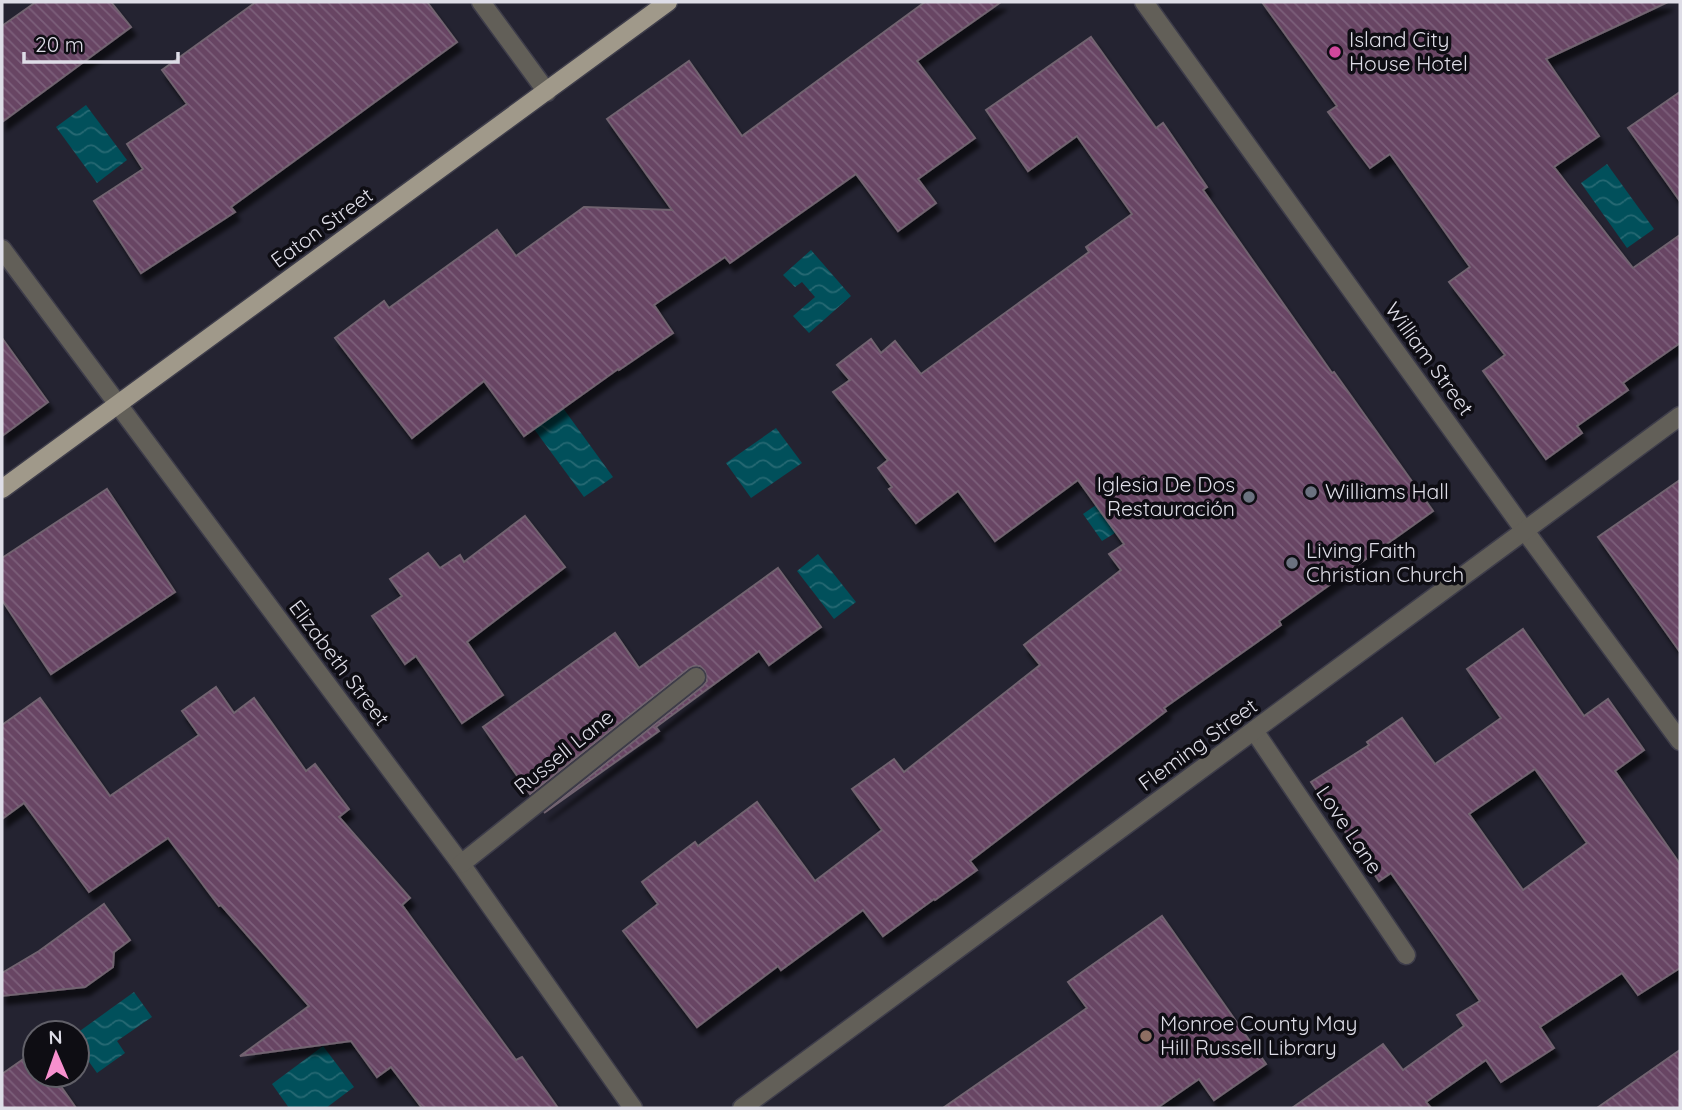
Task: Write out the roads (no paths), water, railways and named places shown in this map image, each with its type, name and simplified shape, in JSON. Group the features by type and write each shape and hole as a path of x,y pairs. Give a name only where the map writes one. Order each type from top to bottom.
{"main road":[{"name":"Eaton Street","path":"2,489 668,2"}],"street":[{"path":"481,2 547,92"},
{"name":"William Street","path":"1144,2 1525,531 1680,741"},
{"name":"Elizabeth Street","path":"2,249 461,864 634,1108"},
{"name":"Fleming Street","path":"742,1108 1680,416"},
{"name":"Russell Lane","path":"461,864 695,677"},
{"name":"Love Lane","path":"1255,732 1406,955"}],"water":[{"path":"86,105 127,160 97,183 56,127"},
{"path":"1607,164 1654,229 1627,248 1581,183"},
{"path":"811,250 851,296 809,333 793,316 815,297 802,282 795,287 783,275"},
{"path":"563,408 613,477 584,497 534,429"},
{"path":"776,428 802,463 751,498 726,463"},
{"path":"1158,462 1114,528 1115,533 1102,541 1083,514"},
{"path":"818,554 856,602 834,619 797,571"},
{"path":"134,992 152,1017 117,1041 125,1053 97,1073 91,1065 91,1023"},
{"path":"323,1046 354,1087 326,1108 289,1108 272,1084"}],"place":[{"name":"Island City House Hotel","path":"1335,52"},
{"name":"Williams Hall","path":"1311,492"},
{"name":"Iglesia De Dos Restauración","path":"1249,497"},
{"name":"Living Faith Christian Church","path":"1292,563"},
{"name":"Monroe County May Hill Russell Library","path":"1146,1036"}]}
